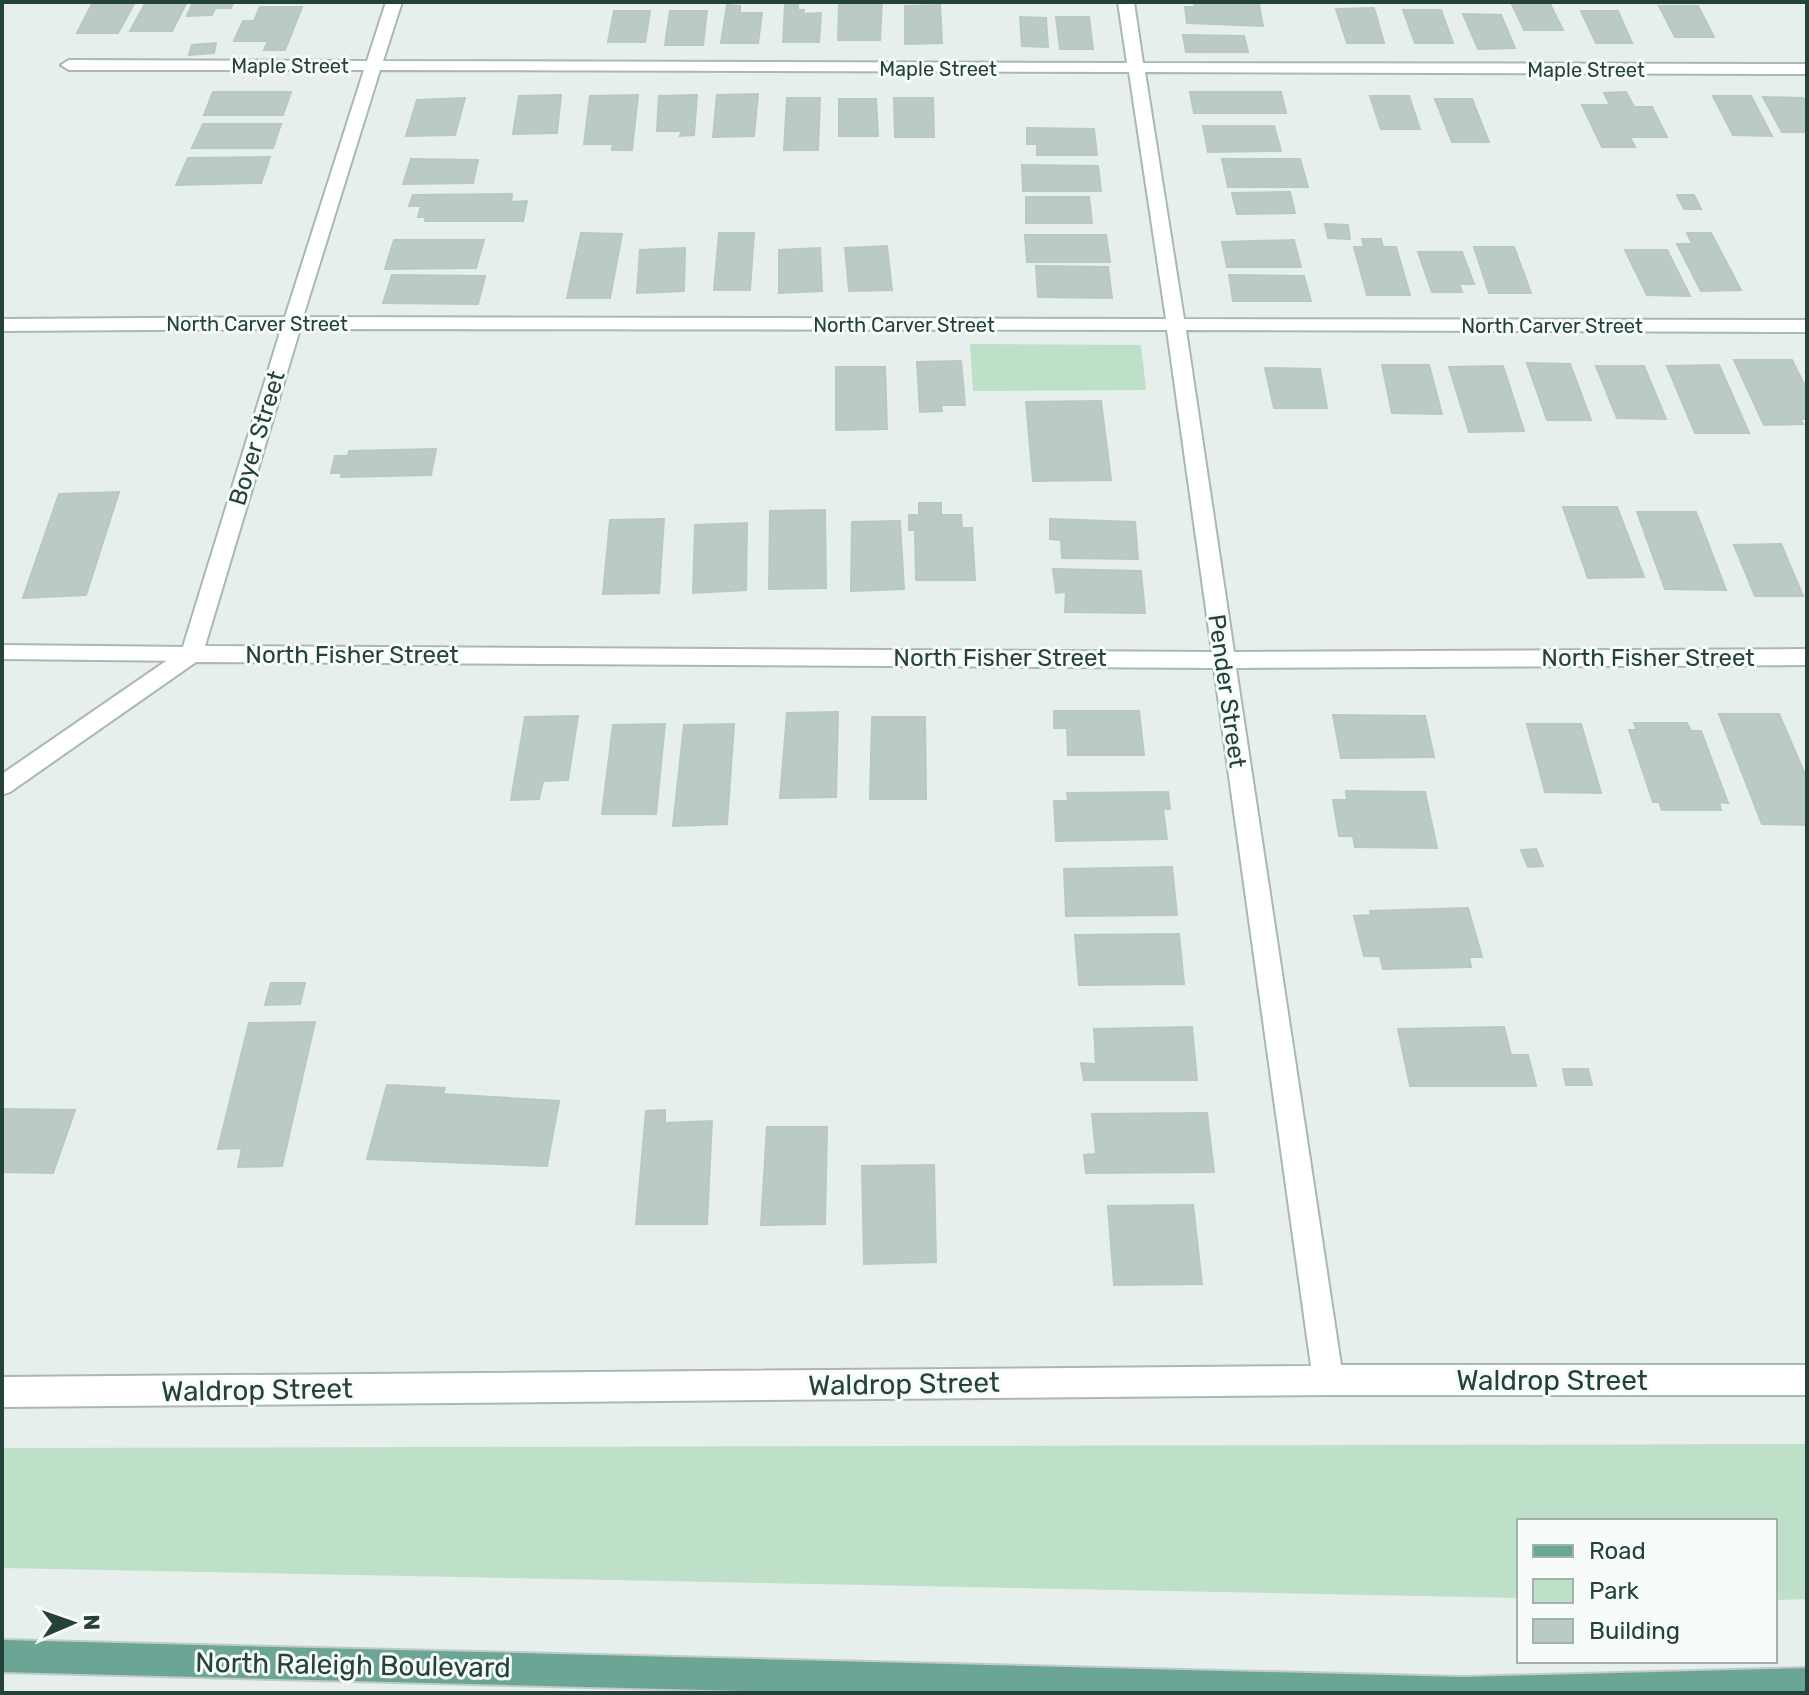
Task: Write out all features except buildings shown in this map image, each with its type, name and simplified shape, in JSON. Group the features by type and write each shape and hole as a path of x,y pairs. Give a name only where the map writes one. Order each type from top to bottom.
{"main road":[{"name":"North Raleigh Boulevard","path":"2,1656 1463,1693 1807,1684"}],"street":[{"name":"Boyer Street","path":"192,654 292,323 394,2"},
{"name":"Pender Street","path":"1126,2 1176,326 1328,1380"},
{"name":"Maple Street","path":"69,65 1136,70 1807,69"},
{"name":"North Carver Street","path":"2,325 1807,326"},
{"name":"North Fisher Street","path":"192,654 1222,660 1807,657"},
{"path":"2,786 192,654"},
{"name":"Waldrop Street","path":"2,1392 1328,1380 1807,1380"}],"lane":[{"path":"2,652 192,654"}],"green space":[{"path":"970,344 1141,345 1146,390 973,391"},
{"path":"1807,1444 1807,1599 1777,1600 1777,1519 1517,1519 1517,1598 2,1568 2,1448"}]}
